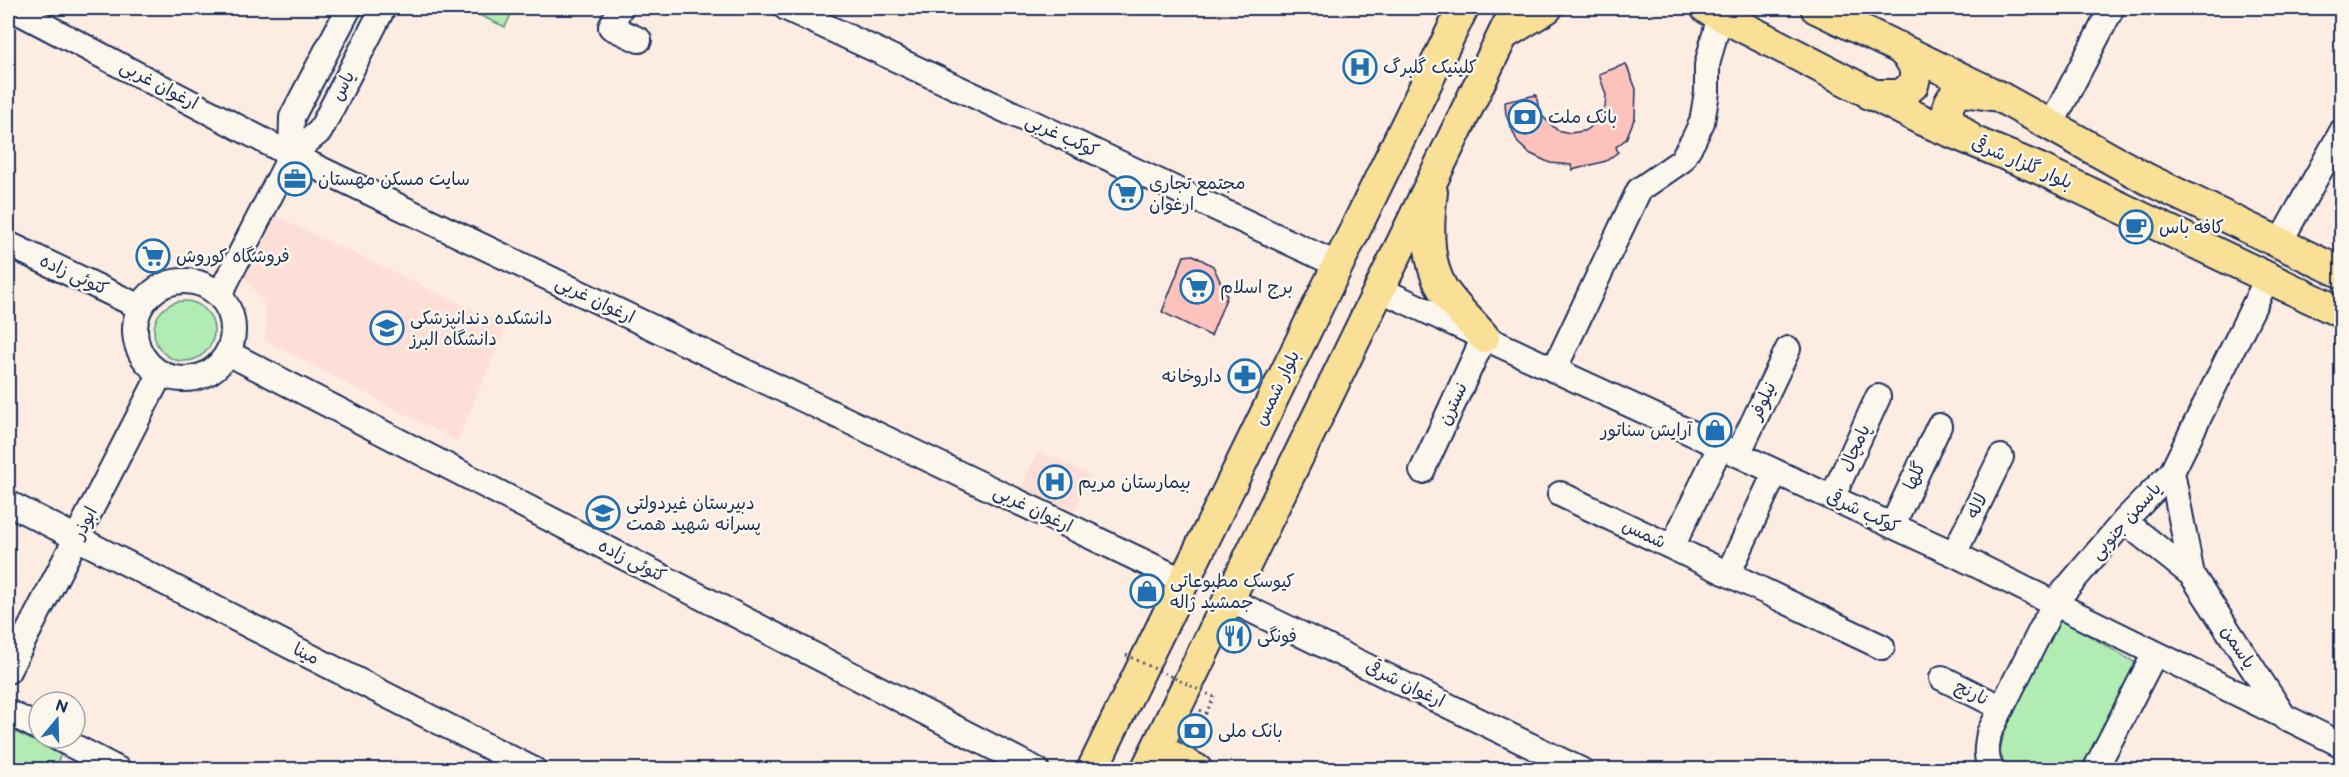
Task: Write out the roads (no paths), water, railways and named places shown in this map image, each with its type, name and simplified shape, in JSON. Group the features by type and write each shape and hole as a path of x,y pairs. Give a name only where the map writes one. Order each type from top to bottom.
{"main road":[{"name":"بلوار شمس","path":"1092,770 1463,8"},
{"path":"1197,770 1152,759 1516,8"},
{"path":"1503,35 1547,8"},
{"path":"1816,8 2000,97 2147,179 2342,273"},
{"name":"بلوار گلزار شرقی","path":"1713,11 1871,95 1980,146 2040,169 2342,313"},
{"path":"1871,95 1901,95 1913,85 1915,69 1911,59 1898,47"},
{"path":"1980,146 1954,127 1949,120 1947,107 1955,94 1963,91 2000,97"},
{"path":"1434,176 1430,204 1430,247 1435,275 1444,292 1484,336"}],"street":[{"name":"ارغوان غربی","path":"11,8 291,155 1184,581"},
{"name":"یاس","path":"291,155 292,117 349,8"},
{"name":"یاس","path":"219,296 291,155 320,131 383,8"},
{"path":"620,8 611,27 639,40"},
{"name":"کوکب غربی","path":"786,8 1338,265"},
{"path":"2051,125 2112,8"},
{"path":"1554,369 1639,190 1681,160 1702,122 1707,92 1707,65 1713,11"},
{"path":"2280,242 2342,131"},
{"name":"کتوئی زاده","path":"8,244 140,307"},
{"name":"یاسمن جنوبی","path":"1990,766 1986,750 1989,733 2055,602 2124,521 2172,472 2268,277"},
{"path":"177,281 199,284 219,296 228,308 233,323 228,353 219,365 199,376 176,379 161,374 149,364 140,352 135,337 135,322 140,307 149,295 162,286 177,281"},
{"name":"کوکب شرقی","path":"1379,289 1954,554 2055,602 2154,655 2342,745"},
{"name":"نسترن","path":"1422,471 1484,336"},
{"name":"نیلوفر","path":"1672,547 1788,349"},
{"name":"کتوئی زاده","path":"228,353 1036,770"},
{"name":"ابوذر","path":"8,671 161,374"},
{"name":"پامچال","path":"1832,498 1878,397"},
{"name":"گلها","path":"1892,526 1939,426"},
{"name":"لاله","path":"1954,554 2001,457"},
{"name":"یاسمن","path":"2172,472 2192,575"},
{"path":"1728,574 1775,473"},
{"name":"شمس","path":"1560,494 1882,647"},
{"name":"مینا","path":"8,503 534,770"},
{"name":"یاسمن","path":"2124,521 2192,575 2285,718"},
{"name":"ارغوان شرقی","path":"1228,599 1581,770"},
{"path":"2095,770 2154,655"},
{"name":"نارنج","path":"1941,678 2002,708"},
{"path":"8,712 27,722"},
{"path":"81,750 119,770"}],"place":[{"name":"کلینیک گلبرگ","path":"1360,67"},
{"name":"بانک ملت","path":"1525,117"},
{"name":"سایت مسکن مهستان","path":"295,179"},
{"name":"مجتمع تجاری ارغوان","path":"1126,193"},
{"name":"کافه باس","path":"2136,227"},
{"name":"فروشگاه کوروش","path":"153,256"},
{"name":"برج اسلام","path":"1197,287"},
{"name":"دانشکده دندانپزشکی دانشگاه البرز","path":"387,328"},
{"name":"داروخانه","path":"1245,376"},
{"name":"آرایش سناتور","path":"1715,430"},
{"name":"بیمارستان مریم","path":"1055,482"},
{"name":"دبیرستان غیردولتی پسرانه شهید همت","path":"603,513"},
{"name":"کیوسک مطبوعاتی جمشید ژاله","path":"1147,591"},
{"name":"فونگی","path":"1234,636"},
{"name":"بانک ملی","path":"1195,731"}]}
